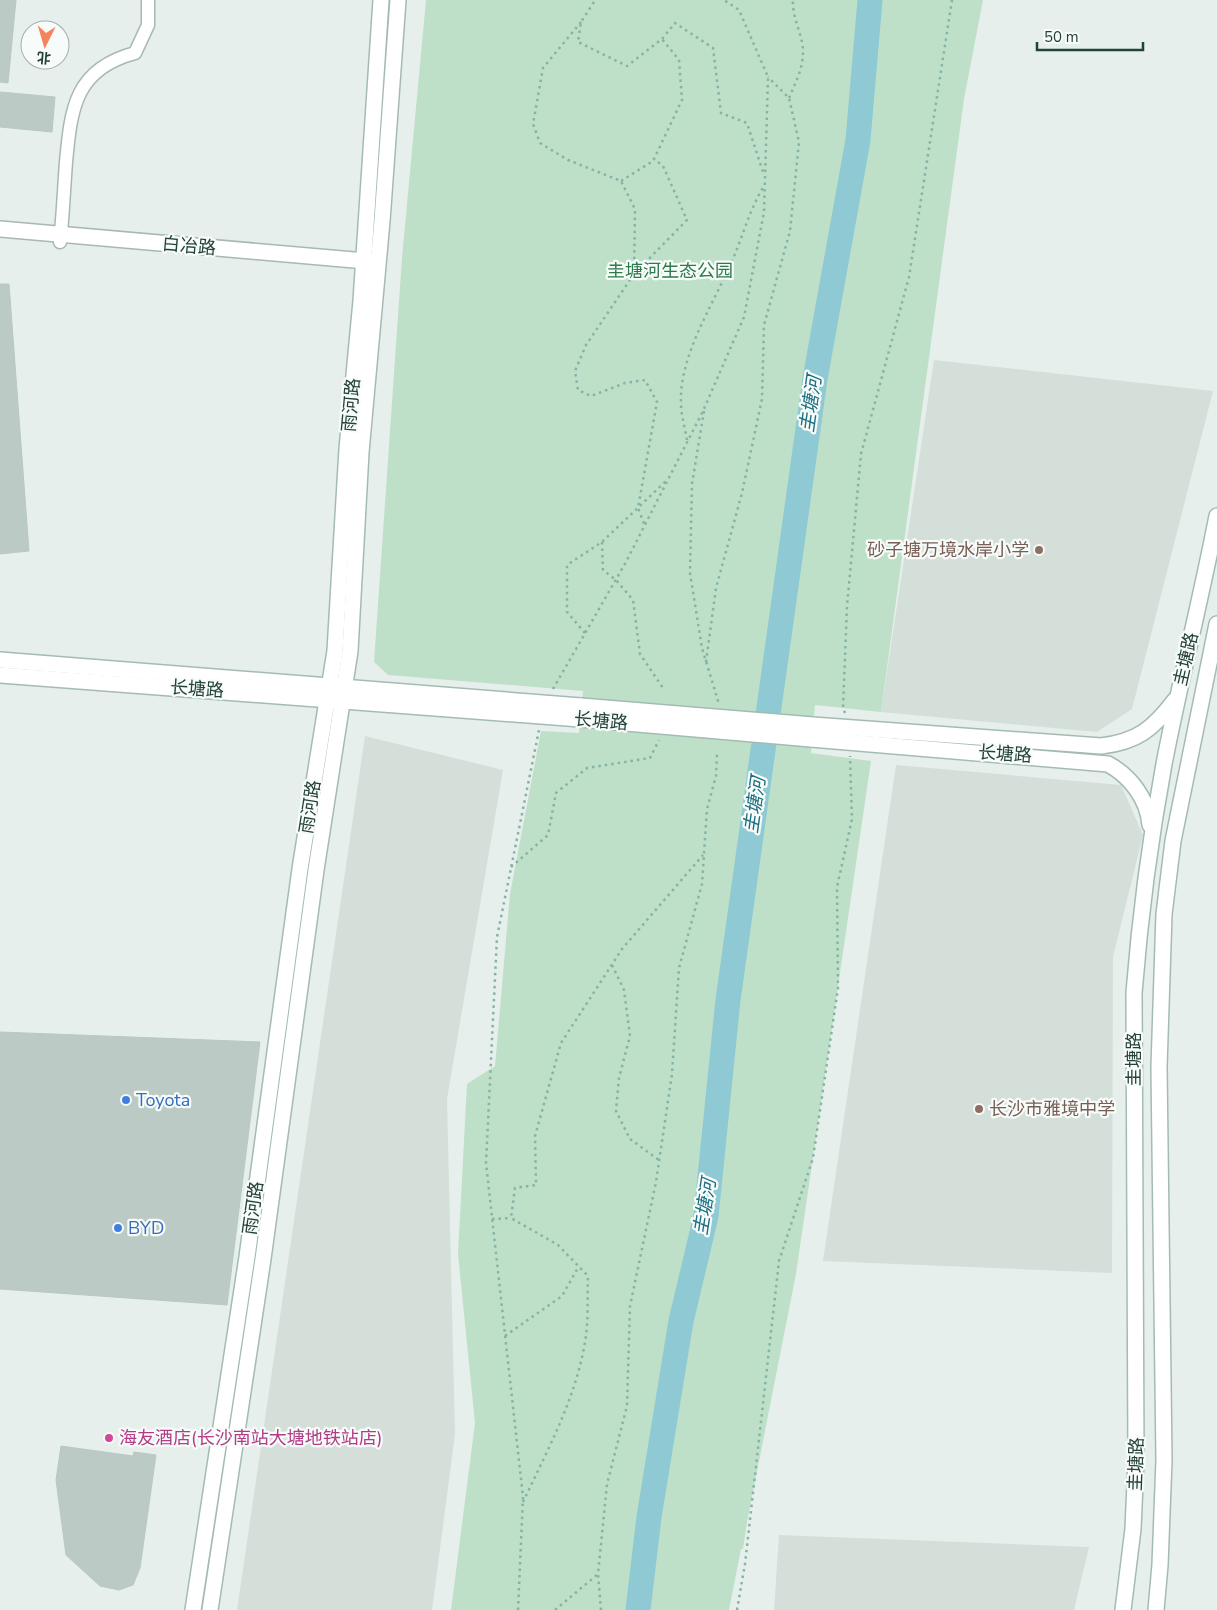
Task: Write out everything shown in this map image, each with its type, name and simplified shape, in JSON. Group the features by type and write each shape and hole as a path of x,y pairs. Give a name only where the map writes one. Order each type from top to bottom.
{"main road":[{"name":"雨河路","path":"193,1610 247,1257 300,869 336,693 350,651 371,265 381,0"},
{"name":"雨河路","path":"371,265 398,0"},
{"name":"白冶路","path":"0,229 61,238 371,265"},
{"name":"白冶路","path":"0,237 61,238"},
{"name":"圭塘路","path":"1123,1610 1133,1529 1136,1461 1134,993 1151,841 1177,697 1217,516"},
{"name":"圭塘路","path":"1156,1610 1160,1565 1164,1460 1159,1067 1164,914 1173,841 1217,624"},
{"name":"长塘路","path":"0,660 336,693 850,735 1095,761 1108,764 1124,772 1140,794 1150,818 1151,841"},
{"name":"长塘路","path":"0,675 336,693"},
{"name":"雨河路","path":"210,1610 264,1249 316,870 336,693"},
{"name":"长塘路","path":"850,735 1101,746 1120,744 1144,733 1158,722 1177,697"}],"street":[{"path":"61,238 70,122 75,102 86,83 103,67 124,56 135,53 148,25 148,0"}],"path":[{"path":"706,662 716,588 742,493 762,399 764,325 790,231 799,142 789,98 768,77 739,10 724,0"},
{"path":"789,98 802,68 802,44 792,7 793,0"},
{"path":"737,1610 745,1564 780,1261 813,1158 838,988 837,887 852,819 850,735 843,708 846,616 861,454 909,277 952,0"},
{"path":"594,1 581,22 543,68 533,124 540,143 568,160 621,181 635,209 634,274"},
{"path":"581,22 578,42 627,66 662,39 675,23 713,48 721,113 747,123 765,176"},
{"path":"621,181 654,159 682,100 679,60 662,39"},
{"path":"518,1610 522,1504 486,1163 497,937 543,710 616,580 688,442 744,317 764,212 768,77"},
{"path":"645,526 638,508 657,402 644,380 625,383 590,396 578,390 575,371 586,345 634,274 687,220 663,166 654,159"},
{"path":"688,442 681,402 687,364 698,334 732,262 752,205 765,184"},
{"path":"705,407 692,484 690,573 706,662 719,706"},
{"path":"585,633 567,612 567,565 602,542 669,478"},
{"path":"602,542 603,570 616,580 633,600 640,654 663,688"},
{"path":"511,867 548,835 556,793 588,768 650,758 661,734"},
{"path":"601,1610 598,1574 607,1484 627,1406 630,1306 659,1160 672,1074 679,968 702,884 707,809 716,776 717,753"},
{"path":"511,1218 515,1188 536,1185 535,1136 561,1043 622,949 704,854"},
{"path":"612,965 624,990 630,1036 619,1078 616,1111 630,1139 659,1160"},
{"path":"492,1219 511,1218 558,1245 588,1276 585,1341 567,1405 522,1504"},
{"path":"505,1336 562,1296 579,1266"},
{"path":"555,1610 598,1574"}],"shaded area":[{"name":"砂子塘万境水岸小学","path":"934,360 1213,391 1132,709 1097,732 881,712"},
{"path":"365,736 503,770 447,1099 455,1434 432,1610 237,1610"},
{"name":"长沙市雅境中学","path":"896,765 1121,785 1143,835 1113,957 1112,1273 823,1261"},
{"path":"779,1535 1089,1547 1074,1610 774,1610"}],"green space":[{"name":"圭塘河生态公园","path":"426,0 983,0 964,99 881,712 815,705 811,753 871,761 796,1274 743,1549 741,1549 729,1610 451,1610 475,1423 458,1254 467,1084 495,1066 510,894 541,731 579,733 583,691 388,675 374,662 402,258"}],"building":[{"path":"0,0 16,0 8,83 0,82"},
{"path":"0,92 55,97 52,132 0,127"},
{"path":"0,284 9,284 29,551 0,554"},
{"path":"0,1032 260,1042 227,1305 0,1289"},
{"path":"61,1446 133,1456 134,1452 156,1455 140,1568 133,1585 119,1590 100,1586 66,1555 56,1480"}],"waterway":[{"name":"圭塘河","path":"638,1610 649,1517 681,1321 706,1216 728,1000 815,379 858,140 870,0"}],"place":[{"name":"砂子塘万境水岸小学","path":"1039,550"},
{"name":"Toyota","path":"126,1100"},
{"name":"长沙市雅境中学","path":"979,1109"},
{"name":"BYD","path":"118,1228"},
{"name":"海友酒店(长沙南站大塘地铁站店)","path":"109,1438"}]}
